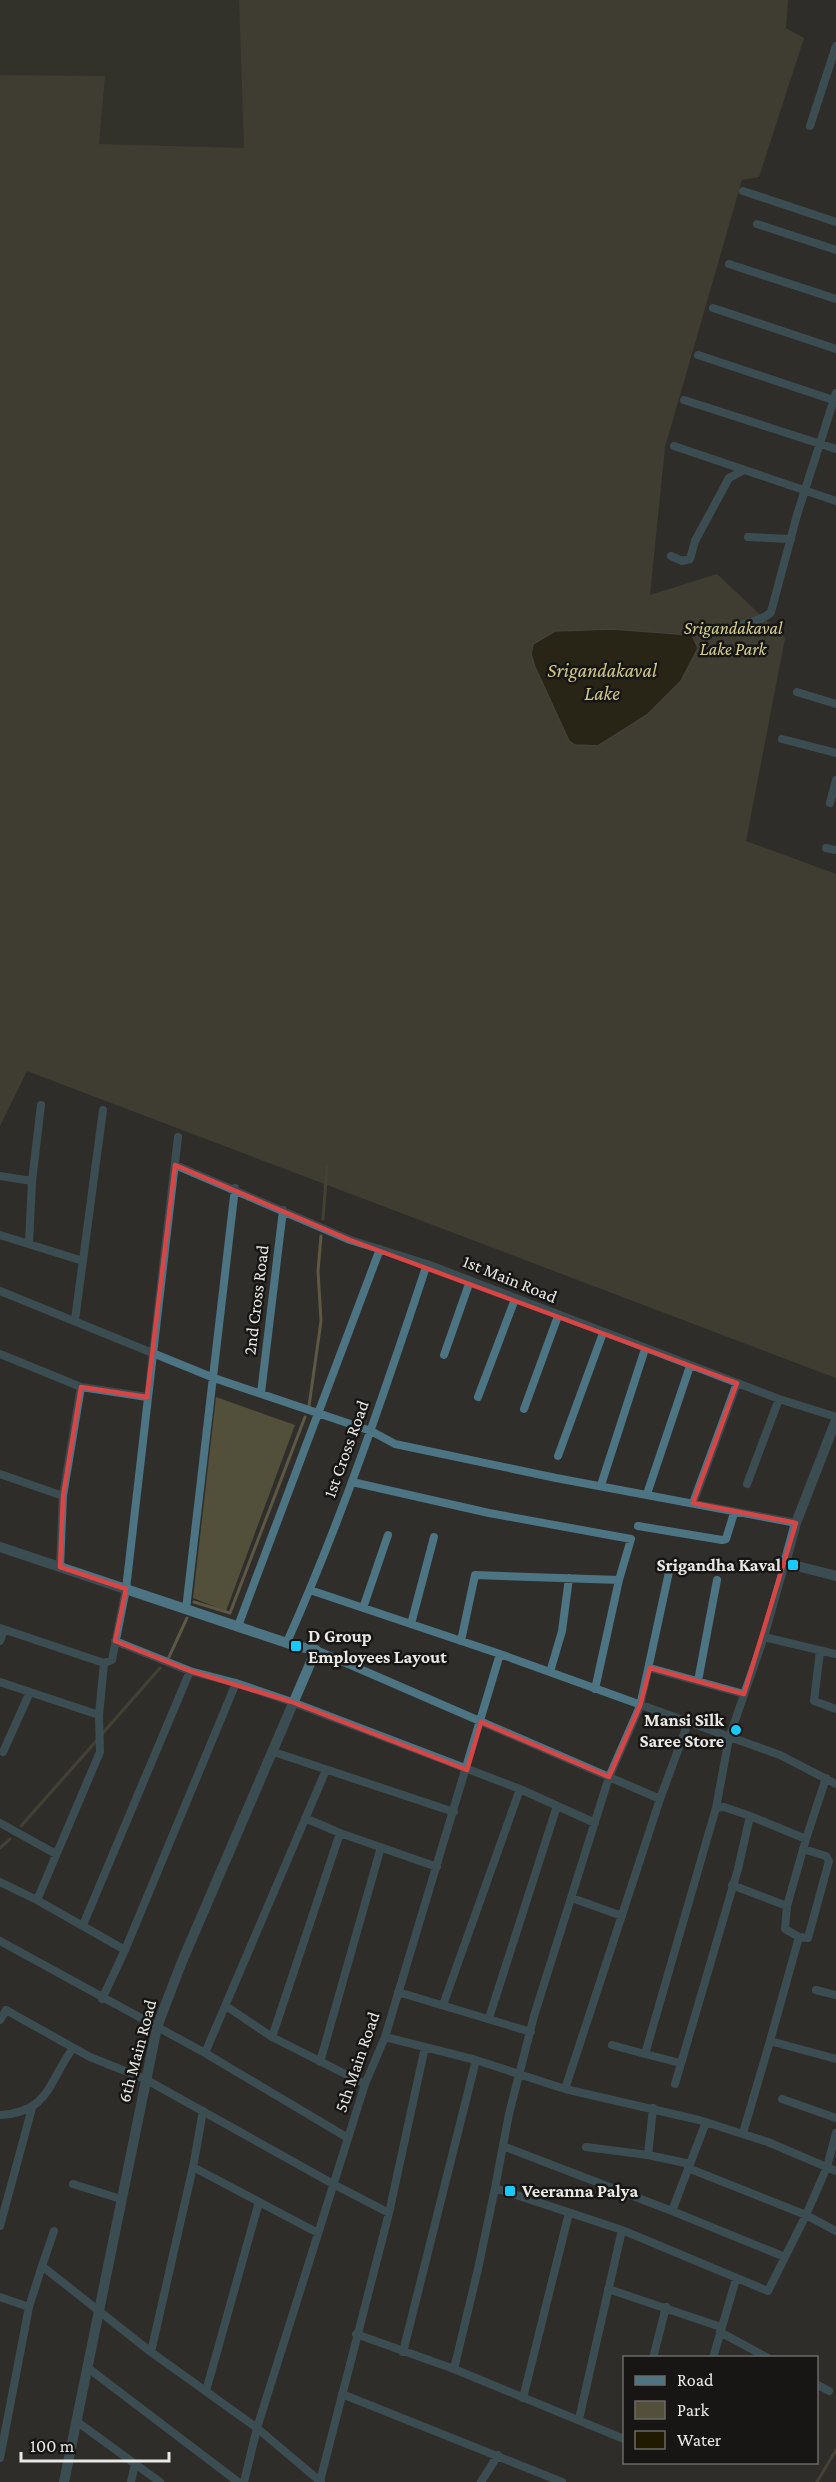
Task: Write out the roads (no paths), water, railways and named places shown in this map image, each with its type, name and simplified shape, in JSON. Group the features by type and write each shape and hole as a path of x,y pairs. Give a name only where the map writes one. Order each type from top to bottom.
{"street":[{"path":"810,126 836,46"},
{"path":"743,191 836,222"},
{"path":"757,224 836,250"},
{"path":"729,264 836,299"},
{"path":"713,308 836,349"},
{"path":"698,355 835,398 805,490 771,612 767,617 741,623 724,631"},
{"path":"684,400 836,449"},
{"path":"674,446 836,501"},
{"path":"671,556 682,561 690,559 695,542 729,478 744,470"},
{"path":"748,537 791,539"},
{"path":"797,692 836,704"},
{"path":"782,739 836,753"},
{"path":"830,803 836,780"},
{"path":"826,848 836,850"},
{"path":"29,1244 32,1181 42,1106"},
{"path":"75,1320 103,1110"},
{"path":"0,1641 2,1629 104,1663 112,1660 126,1589 178,1137"},
{"name":"1st Main Road","path":"175,1165 235,1188 350,1240 427,1264 645,1349 836,1419"},
{"path":"0,1176 32,1181"},
{"path":"186,1608 235,1188"},
{"name":"2nd Cross Road","path":"261,1394 283,1210"},
{"path":"0,1235 83,1262"},
{"path":"238,1626 320,1414 380,1249"},
{"name":"1st Cross Road","path":"287,1642 310,1590 372,1431 427,1264"},
{"path":"444,1355 470,1281"},
{"path":"0,1291 214,1378 372,1431 395,1444 510,1469 796,1523"},
{"path":"478,1397 515,1299"},
{"path":"524,1409 558,1316"},
{"path":"558,1456 603,1333"},
{"path":"601,1485 645,1349"},
{"path":"0,1354 81,1387 147,1397"},
{"path":"647,1494 690,1366"},
{"path":"693,1503 737,1383"},
{"path":"60,1567 63,1496 81,1387"},
{"path":"747,1484 778,1399"},
{"path":"645,2054 716,1808 729,1738 764,1637 796,1523 836,1419"},
{"path":"0,1474 63,1496"},
{"path":"352,1482 489,1513 631,1539 619,1580 595,1689"},
{"path":"638,1526 722,1540 726,1539 729,1533 734,1512"},
{"path":"363,1608 388,1535"},
{"path":"411,1624 434,1537"},
{"path":"0,1547 316,1650 660,1799"},
{"path":"785,1563 836,1576"},
{"path":"454,2369 518,2075 609,1777 640,1706 669,1572"},
{"path":"461,1641 475,1575 619,1580"},
{"path":"550,1672 562,1631 569,1578"},
{"path":"698,1681 717,1580"},
{"path":"310,1590 500,1654 780,1755 836,1784"},
{"path":"764,1637 836,1654"},
{"path":"115,1641 190,1671 236,1683 292,1702 520,1789 595,1822"},
{"name":"6th Main Road","path":"64,2482 157,2027 181,1964 316,1650"},
{"path":"820,1651 814,1701 836,1709"},
{"name":"5th Main Road","path":"244,2482 257,2428 365,2084 385,2037 482,1722 500,1654"},
{"path":"37,1900 100,1752 99,1714 104,1663"},
{"path":"650,1668 744,1694"},
{"path":"83,1925 190,1671"},
{"path":"0,1682 99,1714"},
{"path":"102,1999 125,1950 236,1683"},
{"path":"3,1752 30,1692"},
{"path":"565,2089 660,1799 688,1723"},
{"path":"271,1751 454,1812"},
{"path":"205,2053 326,1770"},
{"path":"803,1849 826,1856 829,1861 808,1938 799,1937 785,1929 787,1906 803,1849 806,1839 826,1779"},
{"path":"443,2005 520,1789"},
{"path":"489,2018 557,1806"},
{"path":"716,1808 724,1807 806,1839"},
{"path":"675,2084 750,1816"},
{"path":"305,1818 340,1833 437,1867"},
{"path":"0,1823 56,1854"},
{"path":"272,2037 340,1833"},
{"path":"320,2062 381,1847"},
{"path":"0,1882 83,1925 125,1950"},
{"path":"732,1885 787,1906"},
{"path":"572,1898 622,1916"},
{"path":"743,2133 799,1937"},
{"path":"0,1941 102,1999 205,2053 348,2138"},
{"path":"816,1990 836,1995"},
{"path":"398,1992 531,2032"},
{"path":"226,2006 272,2037 365,2084"},
{"path":"0,2020 6,2010 73,2048 145,2079 334,2185 389,2213"},
{"path":"385,2037 476,2060 565,2089 706,2122 743,2133 836,2171"},
{"path":"770,2041 836,2059"},
{"path":"612,2045 680,2063"},
{"path":"42,2266 151,2352 257,2428 320,2482 356,2334 389,2213 425,2047"},
{"path":"0,2226 32,2108 46,2093 73,2048"},
{"path":"403,2352 476,2060"},
{"path":"782,2098 836,2118"},
{"path":"0,2115 32,2108"},
{"path":"648,2155 653,2108"},
{"path":"151,2352 193,2167 203,2111"},
{"path":"672,2211 706,2122"},
{"path":"495,2188 622,2230 768,2291 827,2167 836,2133"},
{"path":"503,2146 785,2257"},
{"path":"586,2146 648,2155 689,2166 806,2215 836,2231"},
{"path":"193,2167 318,2233"},
{"path":"73,2184 121,2199"},
{"path":"206,2391 259,2202"},
{"path":"523,2398 569,2213"},
{"path":"579,2420 622,2230"},
{"path":"0,2458 29,2307 54,2231"},
{"path":"714,2356 736,2279"},
{"path":"609,2289 666,2307 721,2329 765,2356"},
{"path":"0,2297 29,2307"},
{"path":"654,2356 666,2307"},
{"path":"356,2334 454,2369 623,2439"},
{"path":"88,2368 238,2482"},
{"path":"818,2385 829,2391"},
{"path":"342,2394 562,2482"},
{"path":"76,2421 160,2482"},
{"path":"481,2482 498,2456"},
{"path":"131,2482 135,2463"}],"water":[{"name":"Srigandakaval Lake","path":"612,629 692,635 698,648 681,681 647,715 598,746 575,745 569,741 535,667 531,654 533,644 555,631"}],"waterway":[{"path":"323,1219 327,1167"},
{"path":"309,1406 321,1321 318,1271 321,1236"},
{"path":"194,1602 230,1613 305,1417"},
{"path":"169,1657 187,1618"},
{"path":"102,1734 160,1668"},
{"path":"21,1826 98,1739"},
{"path":"0,1848 10,1839"},
{"path":"817,2482 836,2450"}],"place":[{"name":"Srigandha Kaval","path":"793,1565"},
{"name":"D Group Employees Layout","path":"296,1646"},
{"name":"Mansi Silk Saree Store","path":"736,1730"},
{"name":"Veeranna Palya","path":"510,2191"}],"park label":[{"name":"Srigandakaval Lake Park","path":"733,638"}]}
